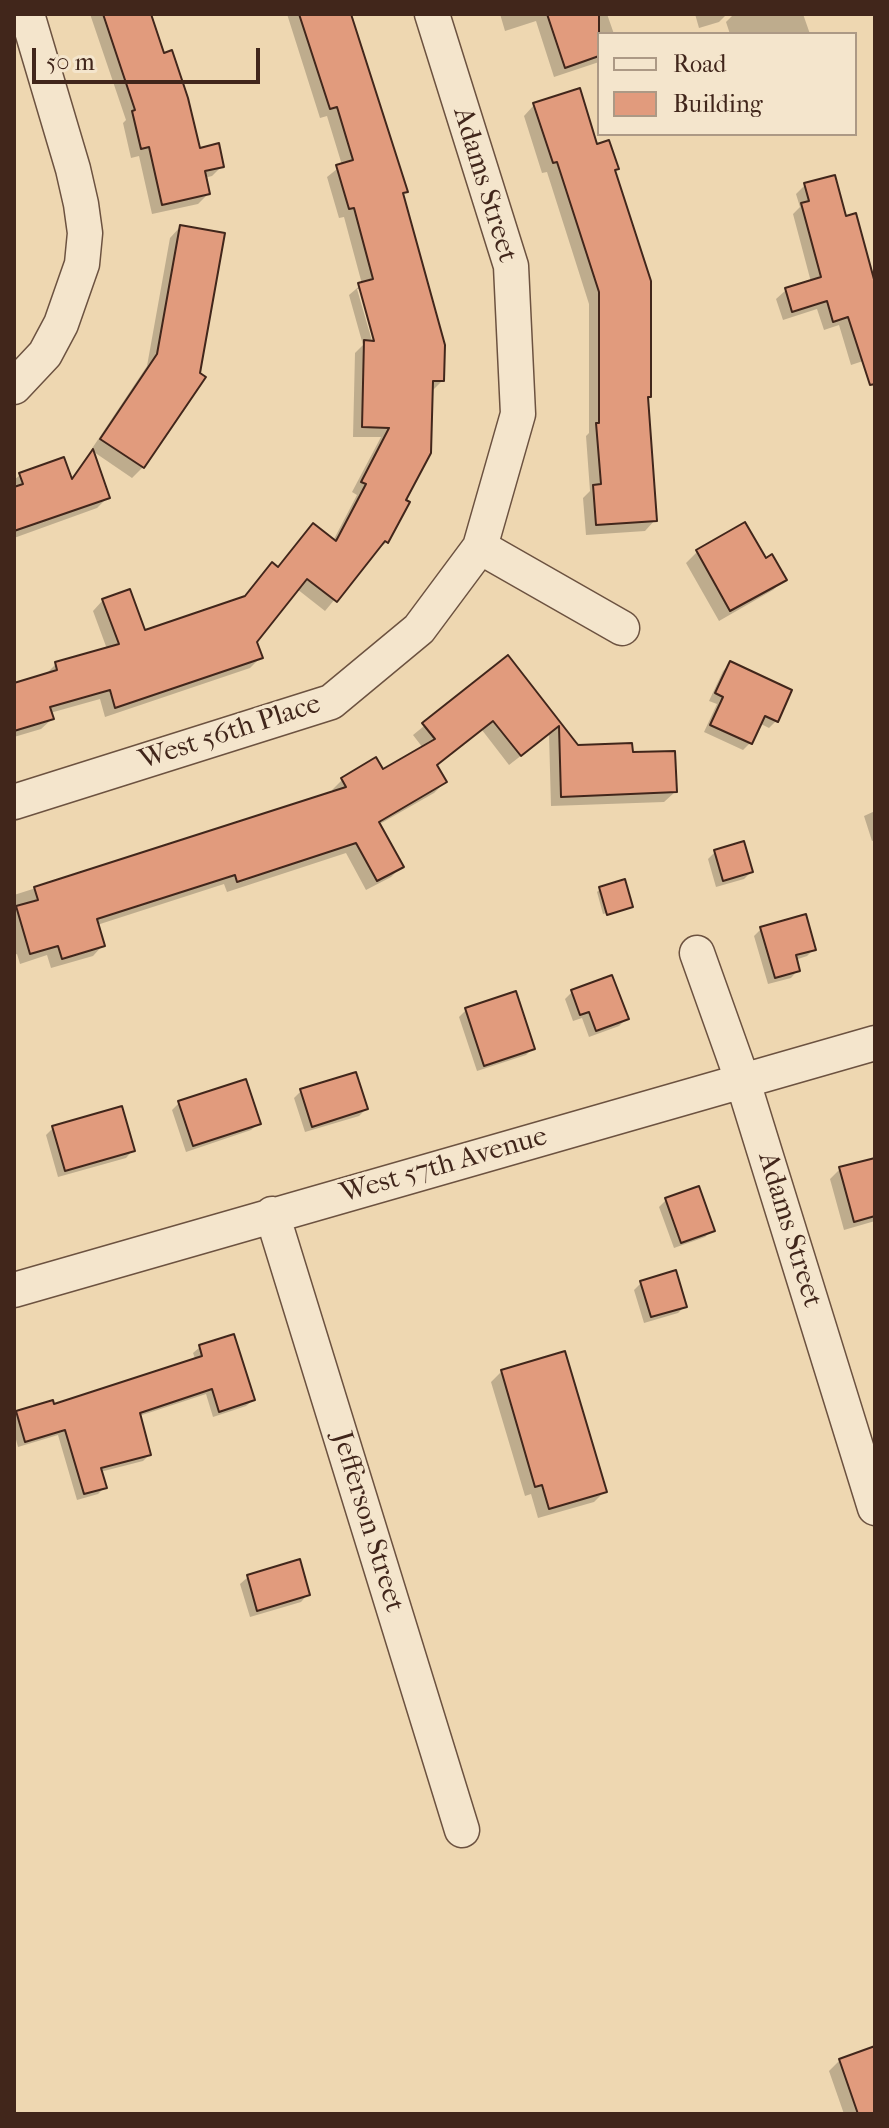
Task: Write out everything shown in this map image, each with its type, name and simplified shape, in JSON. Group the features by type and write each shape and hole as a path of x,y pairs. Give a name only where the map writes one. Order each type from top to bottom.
{"street":[{"path":"14,387 45,354 61,324 82,264 85,233 81,204 27,14"},
{"name":"Adams Street","path":"432,14 511,266 518,414 480,547"},
{"path":"480,547 622,628"},
{"name":"West 56th Place","path":"14,802 331,702 419,629 480,547"},
{"name":"Adams Street","path":"697,953 743,1082 875,1508"},
{"name":"West 57th Avenue","path":"14,1290 875,1043"},
{"name":"Jefferson Street","path":"272,1214 462,1830"}],"building":[{"path":"103,14 151,14 164,53 172,50 200,148 219,143 224,167 205,171 210,194 162,205 149,147 141,149 132,111 135,110"},
{"path":"299,14 351,14 408,192 403,193 445,345 444,381 433,381 431,453 388,543 385,541 337,602 307,579 257,642 263,658 115,708 110,690 50,707 54,719 14,731 14,683 57,670 55,662 119,644 102,599 130,589 145,630 245,596 272,562 278,567 313,523 336,541 366,484 361,482 389,428 362,427 364,340 374,341 358,283 373,279 354,208 349,209 336,165 353,160 337,107 330,109"},
{"path":"547,14 599,14 597,57 565,68"},
{"path":"580,88 597,144 609,140 619,169 615,170 651,281 651,397 648,397 657,521 596,525 593,485 601,484 596,423 599,423 599,292 557,162 553,163 533,103"},
{"path":"835,175 846,216 856,213 875,283 875,384 870,385 848,317 833,322 827,301 792,312 785,288 821,277 801,203 809,201 804,183"},
{"path":"180,225 225,233 200,373 206,377 144,468 100,439 157,354"},
{"path":"93,449 110,498 14,531 14,487 23,484 19,473 64,457 72,479"},
{"path":"745,522 766,558 772,554 787,580 730,611 696,550"},
{"path":"508,655 578,745 632,743 633,752 675,751 677,792 561,797 559,726 521,756 493,721 437,765 447,782 379,822 404,867 377,881 356,843 237,882 235,875 97,919 105,946 62,959 58,946 30,954 16,906 38,900 34,887 346,787 341,778 376,757 383,769 435,739 422,723"},
{"path":"730,661 792,690 778,722 765,716 752,744 710,725 723,697 715,693"},
{"path":"744,841 753,872 723,881 714,850"},
{"path":"625,879 633,907 607,915 599,887"},
{"path":"806,914 816,950 796,955 800,971 775,978 760,927"},
{"path":"612,975 629,1019 596,1031 589,1012 580,1015 571,990"},
{"path":"516,991 535,1049 484,1066 465,1008"},
{"path":"356,1072 368,1109 312,1127 300,1089"},
{"path":"246,1079 261,1124 193,1146 178,1101"},
{"path":"122,1106 135,1151 65,1171 52,1126"},
{"path":"875,1158 875,1216 854,1222 839,1167"},
{"path":"699,1186 715,1231 681,1243 665,1198"},
{"path":"676,1270 687,1307 651,1317 640,1281"},
{"path":"234,1334 255,1400 219,1412 212,1389 140,1413 151,1455 101,1468 107,1488 84,1494 65,1430 25,1442 16,1411 53,1400 54,1404 202,1356 199,1345"},
{"path":"565,1351 607,1492 549,1509 542,1485 535,1487 501,1370"},
{"path":"300,1559 310,1595 257,1611 247,1575"},
{"path":"875,2046 875,2114 858,2114 839,2059"}]}
